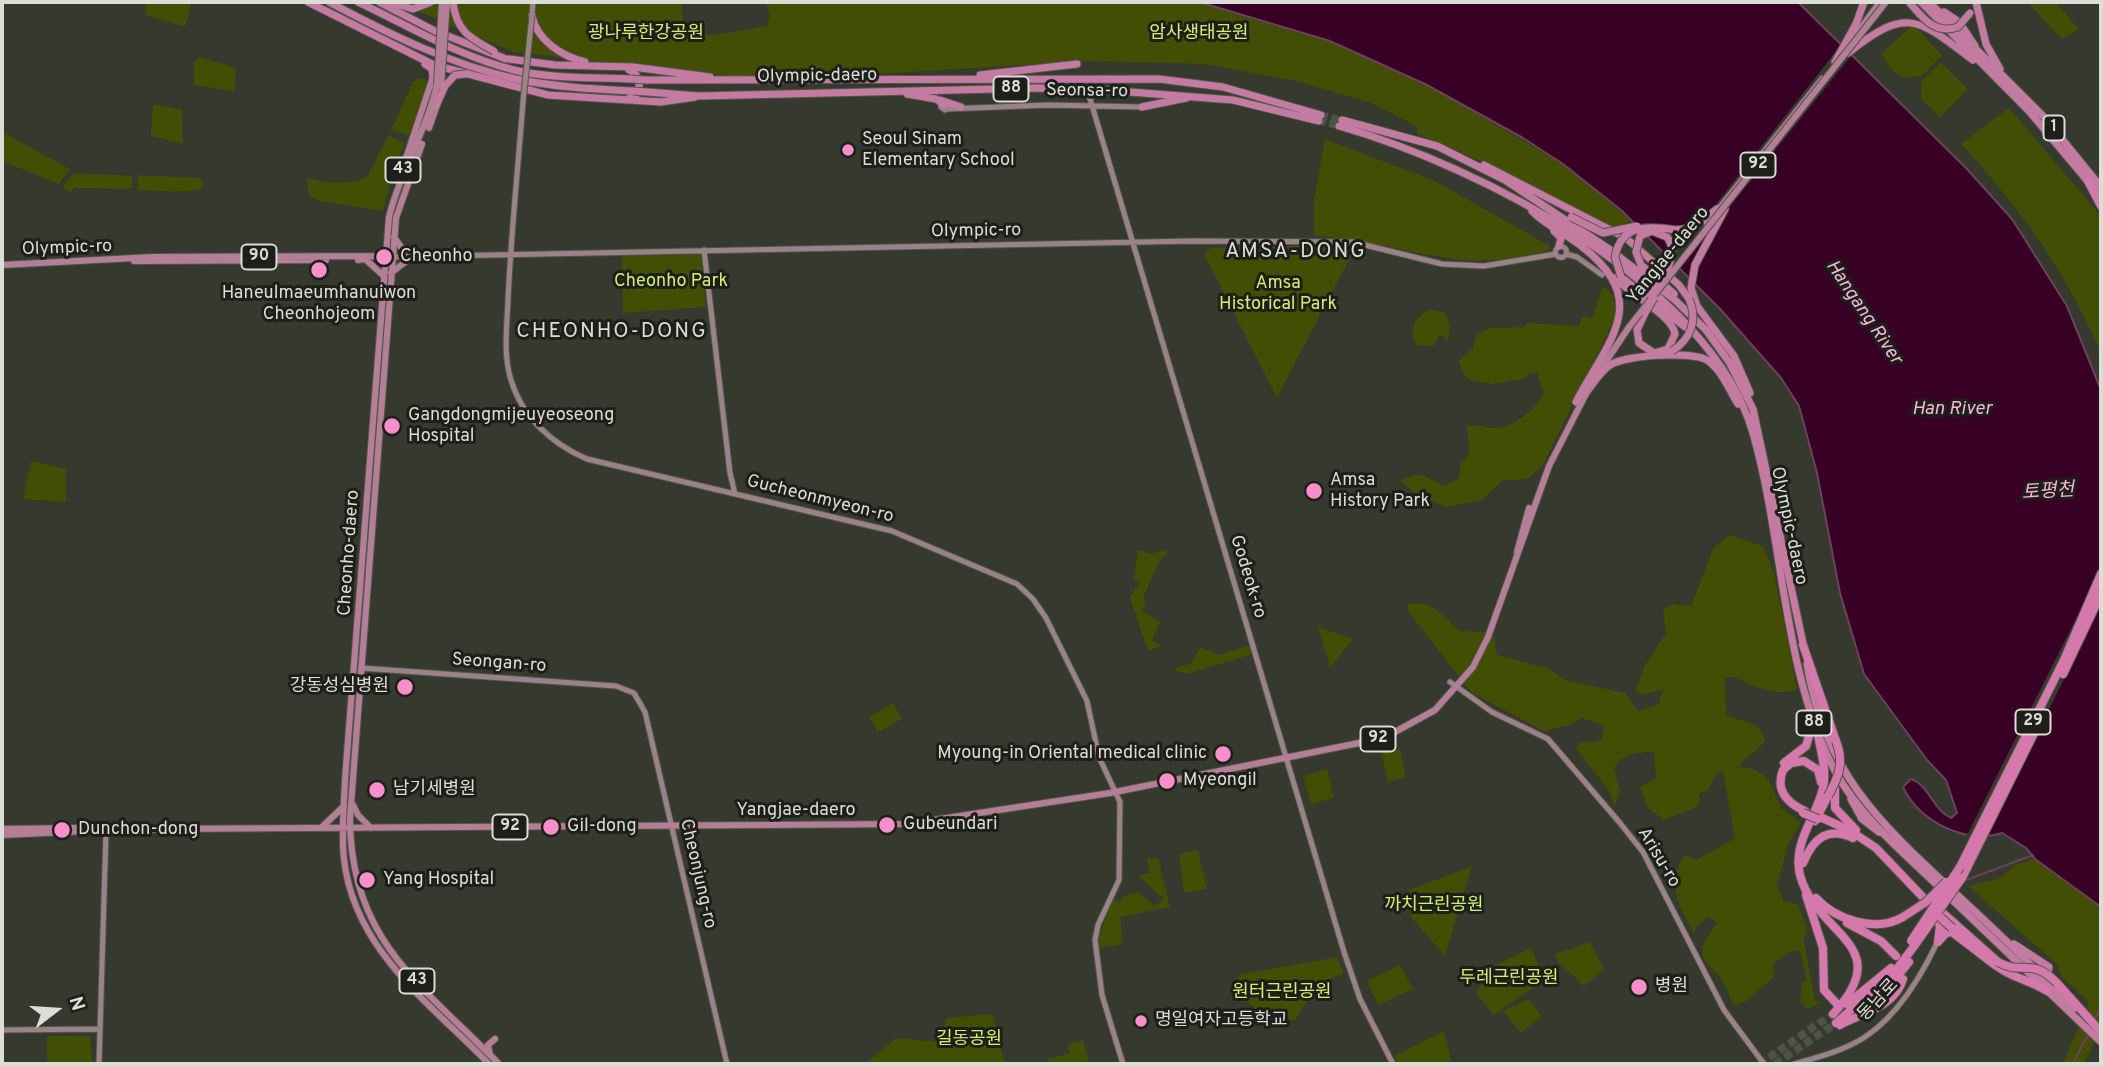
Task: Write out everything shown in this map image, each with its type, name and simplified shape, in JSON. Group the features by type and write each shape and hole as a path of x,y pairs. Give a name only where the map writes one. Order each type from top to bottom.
{"highway":[{"path":"310,2 374,40 392,43"},
{"name":"Olympic-daero","path":"329,2 434,54 484,71 546,84 699,96 1040,88 1198,95 1320,118 1223,87 1158,79 729,81 548,75 493,64 449,48 358,2"},
{"path":"379,2 435,31"},
{"path":"390,2 413,9 431,2"},
{"path":"453,2 455,20 467,37 508,59 623,67 729,81"},
{"path":"1835,62 1864,2"},
{"path":"1909,2 1927,22 1941,29 1958,27 1970,13 1974,2"},
{"path":"1914,2 2029,111"},
{"name":"1","path":"1920,2 2029,111 2101,197"},
{"name":"1","path":"1931,2 1965,29 1979,53 2044,117 2101,187"},
{"path":"1974,2 1986,44 2001,73"},
{"path":"350,13 423,61 530,90 622,101 661,102 699,96"},
{"path":"531,15 536,32 546,41 568,56 603,66"},
{"path":"395,19 508,59 584,76"},
{"path":"1848,53 1880,29 1902,22 1927,27 1973,60"},
{"path":"423,61 433,77"},
{"path":"963,78 1077,64"},
{"path":"622,101 636,96 640,83 637,75 623,67"},
{"path":"436,106 441,86 454,75 467,74"},
{"path":"456,77 467,74"},
{"path":"896,92 936,99 961,107"},
{"path":"548,94 559,102"},
{"path":"1142,107 1198,95"},
{"path":"936,99 945,106"},
{"name":"Olympic-daero","path":"1341,123 1437,146 1473,162 1609,249 1695,319 1729,362 1753,409 1810,684 1825,737 1853,787 1886,828 2084,1018 2047,991 1886,836 1849,792 1818,735 1802,684 1780,561 1748,418 1733,385 1700,337 1602,252 1527,205 1423,153 1341,123"},
{"path":"1473,162 1493,167 1575,216 1626,238 1686,294 1693,310 1692,327 1680,346 1655,357"},
{"path":"2088,181 2101,206"},
{"path":"1527,205 1560,236 1557,250"},
{"path":"1727,205 1695,265 1690,284 1697,306 1728,347 1746,380 1753,409"},
{"path":"1575,216 1591,230 1603,233 1644,226 1685,230 1703,222 1717,209"},
{"path":"1538,216 1581,246 1618,289 1622,313 1608,345 1576,402"},
{"path":"1644,226 1630,232 1617,247 1615,262 1621,277 1700,337"},
{"path":"1602,271 1632,294 1668,319 1675,334 1668,349 1654,353 1641,346 1631,327 1652,296 1671,260 1672,247 1667,237 1652,231 1640,236 1636,252 1641,265 1671,292 1695,319"},
{"path":"1586,394 1614,363 1690,355 1708,361 1722,376 1748,418"},
{"name":"29","path":"1801,878 1819,910 1851,943 1857,957 1856,984 1833,1014 1891,968 1914,944 1959,867 2048,693 2101,574"},
{"name":"29","path":"1903,979 1888,1002 1838,1024 1896,970 1952,895 1982,842 2101,594"},
{"path":"1804,645 1841,763 1837,780 1810,831 1801,863 1799,883 1821,941"},
{"path":"1814,723 1810,740 1803,750 1785,762 1777,779 1780,792 1789,807 1849,830 1876,848"},
{"path":"1818,735 1826,797"},
{"path":"1804,812 1791,804 1782,791 1781,775 1787,766 1804,761 1815,766 1826,797 1840,816 1876,848 1938,921 1938,942"},
{"path":"1819,818 1862,842 1996,964"},
{"path":"1838,1005 1824,989 1821,941 1801,878 1801,863 1814,843 1828,833 1845,834 1862,842"},
{"path":"1801,863 1807,884 1826,907 1881,941 1896,956"},
{"path":"1826,907 1858,922 1883,923 1903,917 1926,902 1959,867"},
{"path":"1944,917 1996,964 2041,968 2057,983 2100,1036"},
{"path":"1996,931 2048,966 2048,972"},
{"path":"1938,942 1946,933 1952,932 1996,964 2047,991"},
{"path":"1862,1008 1874,1003 1890,987 1914,944"}],"main road":[{"name":"Cheonho-daero","path":"445,2 441,86 424,131 404,168 389,217 387,332 344,806 354,875 373,926 398,961 499,1064"},
{"name":"Gucheonmyeon-ro","path":"533,2 510,253 508,371 514,389 541,429 561,446 586,459 892,531 1017,584 1033,599 1046,618 1087,701 1099,757 1116,792 1121,810 1119,880 1098,925 1095,940 1102,995 1123,1064"},
{"name":"Yangjae-daero","path":"2,830 106,832 907,824 1116,792 1395,734 1435,710 1456,689 1486,643 1549,466 1586,394 1652,296 1717,209 1880,2"},
{"name":"Yangjae-daero","path":"1652,296 1886,2"},
{"path":"404,168 433,77"},
{"path":"1076,106 1088,92 1107,106"},
{"name":"Godeok-ro","path":"1088,92 1356,988 1393,1064"},
{"name":"Cheonho-daero","path":"390,238 401,197 436,106"},
{"name":"Seonsa-ro","path":"945,106 1142,107"},
{"path":"390,238 414,255 388,275 367,257 380,250 390,238"},
{"name":"Olympic-ro","path":"2,265 510,253 1353,242 1442,264 1484,267 1557,250"},
{"path":"1557,250 1566,249 1566,254 1602,271"},
{"path":"704,250 730,473 736,494"},
{"name":"Cheonho-daero","path":"388,275 352,795 347,828 348,885 367,933 395,972 489,1064"},
{"name":"Yangjae-daero","path":"1517,552 1538,483 1576,402 1631,327"},
{"name":"Seongan-ro","path":"361,668 616,687 635,693"},
{"name":"Arisu-ro","path":"1450,682 1456,689 1492,712 1548,739 1620,823 1643,852 1724,1010 1764,1064"},
{"name":"Cheonjung-ro","path":"635,693 645,712 727,1064"},
{"path":"352,795 355,811 371,828"},
{"path":"321,828 344,806"},
{"name":"Yangjae-daero","path":"2,835 88,831"},
{"path":"99,1064 106,832"},
{"name":"동남로","path":"1794,1064 1836,1052 1867,1035 1917,980 1938,942 1944,917"},
{"path":"2,1030 100,1029"},
{"path":"491,1056 488,1047 495,1039"}],"green space":[{"path":"146,2 192,2 185,27 145,15"},
{"path":"398,2 682,2 683,35 715,35 767,26 770,14 765,2 1199,2 1330,41 1427,85 1563,164 1632,221 1613,227 1494,167 1416,133 1418,127 1371,103 1296,81 1204,64 1089,61 843,76 746,78 513,52"},
{"path":"2027,2 2055,2 2079,29 2062,39"},
{"path":"1913,24 1942,55 1922,76 1904,78 1893,71 1881,54"},
{"path":"199,57 236,68 234,91 194,85 194,62"},
{"path":"1941,62 1968,89 1940,117 1921,99 1921,82"},
{"path":"420,78 427,80 427,84 410,136 391,130 413,82"},
{"path":"153,104 182,110 183,144 151,136"},
{"path":"2009,108 2101,216 2101,353 2073,296 2040,242 2003,192 1961,144"},
{"path":"2,132 70,169 59,184 2,161"},
{"path":"388,135 405,143 392,174 383,211 319,201 309,196 307,178 337,183 367,177"},
{"path":"1325,139 1435,181 1550,246 1549,251 1475,261 1314,236 1314,200"},
{"path":"74,173 132,176 132,189 74,188 71,192 62,188"},
{"path":"138,175 200,178 203,185 201,189 185,192 138,190"},
{"name":"Amsa Historical Park","path":"1329,245 1355,248 1277,398 1204,254 1211,248"},
{"name":"Cheonho Park","path":"701,254 706,307 623,313 622,256"},
{"path":"1603,286 1612,294 1617,314 1543,465 1528,479 1502,481 1482,500 1446,507 1416,495 1400,480 1419,474 1445,486 1459,478 1460,464 1469,451 1467,426 1498,428 1514,423 1528,413 1544,394 1537,373 1530,373 1525,379 1492,384 1467,379 1458,361 1472,349 1477,334 1490,328 1524,327 1527,323 1579,326 1582,316 1592,318"},
{"path":"1431,309 1445,313 1450,325 1448,341 1440,334 1434,346 1416,345 1413,333 1415,323"},
{"path":"31,461 66,469 66,502 23,499"},
{"path":"1729,535 1763,546 1774,572 1797,689 1772,691 1732,676 1725,679 1726,715 1756,725 1766,739 1739,767 1754,769 1769,779 1781,808 1801,822 1789,842 1777,886 1784,901 1798,904 1807,928 1804,941 1815,1001 1821,1002 1807,1010 1800,1001 1802,983 1807,980 1800,951 1790,951 1773,964 1774,977 1745,1002 1734,1006 1721,978 1703,958 1702,946 1717,922 1709,917 1698,924 1694,933 1679,903 1676,875 1685,855 1696,860 1735,838 1723,772 1717,772 1708,790 1699,794 1699,806 1664,820 1648,808 1640,787 1656,778 1654,752 1631,754 1614,768 1620,791 1615,806 1608,789 1576,749 1579,743 1601,740 1605,726 1582,718 1546,732 1472,693 1407,610 1408,604 1424,604 1437,610 1460,631 1493,632 1497,655 1550,669 1564,680 1625,693 1638,711 1659,704 1663,689 1642,695 1635,690 1645,665 1666,633 1663,610 1672,604 1691,606 1713,549"},
{"path":"1138,550 1150,554 1165,550 1167,555 1161,558 1143,598 1146,602 1142,611 1160,622 1152,640 1162,646 1148,651 1130,597 1140,582 1134,579"},
{"path":"1318,627 1353,639 1330,668"},
{"path":"1250,645 1253,654 1187,674 1172,669 1190,664 1200,647 1219,655"},
{"path":"893,703 902,719 878,732 869,717"},
{"path":"1400,749 1406,777 1388,782 1381,753"},
{"path":"1327,769 1334,798 1311,804 1303,776"},
{"path":"1198,850 1207,889 1184,893 1179,854"},
{"path":"1158,858 1170,907 1120,917 1123,944 1099,948 1098,938 1113,899 1119,902 1124,896 1138,892 1155,906 1164,899 1138,876 1150,872 1147,859"},
{"path":"2035,859 2101,907 2101,1028 2084,1064 2063,1064 2089,1002 2062,977 2057,964 1968,886 1998,879 2017,864"},
{"name":"까치근린공원","path":"1472,866 1445,956 1411,917 1404,892"},
{"path":"1590,942 1604,969 1584,986 1558,962 1555,954"},
{"name":"두레근린공원","path":"1531,948 1546,979 1494,1015 1476,993 1493,966"},
{"name":"원터근린공원","path":"1337,957 1344,973 1318,984 1295,1020 1264,1012 1249,1004 1240,993 1238,975"},
{"path":"1400,965 1413,989 1378,1005 1367,981"},
{"path":"1529,999 1542,1016 1521,1033 1503,1011"},
{"name":"길동공원","path":"993,1014 1005,1064 865,1064 896,1038 939,1042 947,1018"},
{"path":"1444,1031 1451,1061 1448,1064 1398,1064 1394,1056"},
{"path":"47,1036 90,1036 92,1064 47,1064"},
{"path":"1083,1040 1089,1061 1049,1064 1047,1059 1070,1053 1068,1044"}],"water":[{"name":"Han River","path":"1199,2 1798,2 1967,169 2012,219 2067,306 2101,390 2101,907 2035,859 2026,848 2002,833 1973,836 1959,833 1931,820 1910,799 1903,787 1911,779 1922,786 1945,814 1951,818 1957,813 1946,780 1927,760 1864,674 1840,593 1817,473 1799,406 1781,378 1721,310 1621,210 1563,164 1523,138 1427,85 1330,41"}],"pier":[{"path":"1844,41 1855,51 1723,215 1696,264 1692,286 1689,283 1693,265 1708,234 1677,272 1668,262 1671,247 1664,236 1653,233 1643,236 1644,232 1656,229 1637,230 1630,224 1649,223 1686,228 1706,217"},
{"path":"2101,569 2101,604 1985,839 1966,837"}],"waterway":[{"path":"1966,880 2033,855"},
{"path":"2095,1019 2101,1007"},
{"path":"2073,1064 2088,1034"}],"tunnel":[{"path":"1321,115 1342,120"},
{"path":"1319,121 1339,126"},
{"path":"1759,1064 1833,1014"},
{"path":"1775,1064 1836,1023"}],"place":[{"name":"Seoul Sinam Elementary School","path":"848,150"},
{"name":"Cheonho","path":"384,257"},
{"name":"Haneulmaeumhanuiwon Cheonhojeom","path":"319,270"},
{"name":"Gangdongmijeuyeoseong Hospital","path":"392,426"},
{"name":"Amsa History Park","path":"1314,491"},
{"name":"강동성심병원","path":"405,687"},
{"name":"Myoung-in Oriental medical clinic","path":"1223,754"},
{"name":"Myeongil","path":"1167,781"},
{"name":"남기세병원","path":"377,790"},
{"name":"Gubeundari","path":"887,825"},
{"name":"Gil-dong","path":"551,827"},
{"name":"Dunchon-dong","path":"62,830"},
{"name":"Yang Hospital","path":"367,880"},
{"name":"병원","path":"1639,987"},
{"name":"명일여자고등학교","path":"1141,1021"}],"district":[{"name":"AMSA-DONG","path":"1296,253"},
{"name":"CHEONHO-DONG","path":"612,333"}],"park label":[{"name":"광나루한강공원","path":"646,34"},
{"name":"암사생태공원","path":"1199,34"}],"water label":[{"name":"Hangang River","path":"1863,313"},
{"name":"토평천","path":"2048,493"}]}
